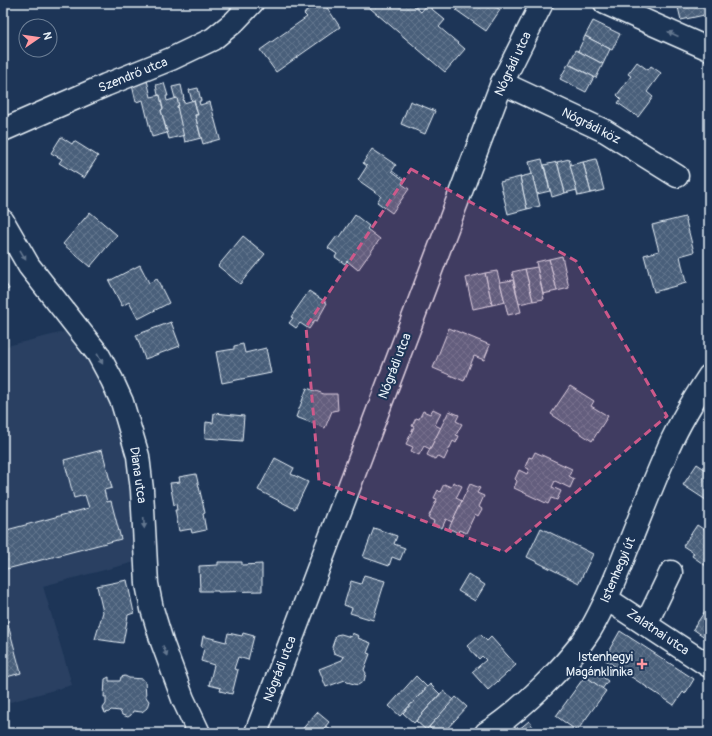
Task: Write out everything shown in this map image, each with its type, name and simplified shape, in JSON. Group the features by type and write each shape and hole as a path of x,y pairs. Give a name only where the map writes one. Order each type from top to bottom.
{"street":[{"name":"Szendrő utca","path":"3,130 106,85 171,59 213,39 234,22 252,3"},
{"name":"Nógrádi utca","path":"256,733 502,83 542,3"},
{"path":"605,3 709,49"},
{"name":"Nógrádi köz","path":"502,83 605,131 677,176"},
{"name":"Diana utca","path":"3,221 29,266 98,354 122,402 138,456 142,490 147,584 152,609 162,642 183,699 199,733"},
{"name":"Istenhegyi út","path":"486,733 520,706 546,682 570,657 590,630 608,599 665,454 687,410 709,376"},
{"path":"646,624 671,572"},
{"name":"Zalatnai utca","path":"608,599 709,666"}],"highlighted area":[{"path":"411,169 576,261 667,416 505,552 319,481 306,327"}],"shaded area":[{"path":"68,331 87,355 110,397 126,454 132,501 135,562 43,586 72,685 3,704 3,347"}],"building":[{"path":"313,3 321,3 328,9 340,27 276,72 260,50 307,17 304,14"},
{"path":"364,3 411,3 421,12 427,5 445,20 439,27 465,49 445,72"},
{"path":"462,3 491,3 500,10 486,31 456,10"},
{"path":"677,3 709,3 709,14 681,20"},
{"path":"593,21 620,34 612,50 585,36"},
{"path":"585,36 610,49 603,64 578,51"},
{"path":"576,50 603,64 596,78 569,64"},
{"path":"637,62 648,70 651,66 661,73 647,92 653,97 638,117 618,103 621,99 617,95 631,76 628,74"},
{"path":"568,64 594,77 586,92 560,79"},
{"path":"147,80 151,97 160,95 163,109 161,110 167,133 152,137 143,100 136,102 132,85"},
{"path":"164,83 168,96 166,96 167,101 177,98 179,106 177,106 185,135 169,139 161,110 163,109 160,95 158,95 156,85"},
{"path":"181,85 184,103 194,100 198,115 195,115 201,138 185,142 177,106 179,106 172,87"},
{"path":"198,88 201,101 199,101 200,105 210,102 220,139 203,144 195,115 198,115 194,100 192,101 189,90"},
{"path":"410,101 435,111 425,134 401,124"},
{"path":"61,137 72,144 74,141 98,156 84,178 59,163 62,159 51,153"},
{"path":"372,149 396,165 392,171 404,180 402,184 409,189 392,213 377,202 381,196 358,180 367,166 363,163"},
{"path":"542,159 550,191 537,194 529,162"},
{"path":"569,159 577,190 565,193 557,162"},
{"path":"596,159 604,190 591,193 583,162"},
{"path":"557,162 565,193 552,197 544,165"},
{"path":"583,162 591,193 578,196 570,165"},
{"path":"532,174 540,206 527,209 520,177"},
{"path":"520,177 527,209 508,214 500,182"},
{"path":"90,212 117,235 90,267 63,244"},
{"path":"355,215 369,226 367,229 380,239 358,270 347,261 345,264 335,257 337,254 328,248 337,236 340,237"},
{"path":"685,217 694,252 680,256 686,283 654,292 644,255 659,251 652,225"},
{"path":"243,236 265,254 240,284 218,266"},
{"path":"562,256 569,288 557,291 549,259"},
{"path":"549,259 557,291 543,294 536,262"},
{"path":"140,265 149,283 157,279 169,303 138,319 129,302 122,306 109,281"},
{"path":"537,267 544,299 533,301 525,269"},
{"path":"525,269 533,301 519,304 512,272"},
{"path":"497,271 505,302 492,305 485,273"},
{"path":"485,273 492,305 473,309 466,278"},
{"path":"3,279 9,289 3,292"},
{"path":"513,280 521,312 508,315 500,282"},
{"path":"309,291 327,303 317,321 315,320 309,329 300,323 296,328 289,323 293,318 291,317"},
{"path":"171,322 180,346 145,359 136,335"},
{"path":"449,328 490,345 484,360 474,356 464,381 433,368"},
{"path":"243,344 245,353 266,348 271,373 222,383 216,352 234,349 234,346"},
{"path":"570,386 594,401 591,406 608,416 592,441 551,414"},
{"path":"307,388 324,394 337,394 338,410 332,411 325,428 296,417"},
{"path":"433,409 441,413 435,425 441,428 430,449 424,446 419,455 411,451 413,447 406,444 414,427 412,426 416,418 419,419 423,411 430,414"},
{"path":"449,411 459,415 456,421 462,424 456,435 459,436 456,443 453,441 444,460 437,456 435,459 427,455"},
{"path":"214,413 244,416 242,441 205,438 206,422 213,423"},
{"path":"102,450 112,488 104,490 107,502 111,501 121,539 3,570 3,531 89,508 85,495 74,498 64,460"},
{"path":"535,452 572,469 569,476 574,479 570,488 555,481 552,487 561,491 557,500 551,498 548,504 514,488 517,481 515,479 519,470 527,474 529,469 525,467 529,457 532,458"},
{"path":"275,458 294,468 291,474 308,482 295,509 258,490"},
{"path":"697,464 709,472 709,502 683,485"},
{"path":"196,474 205,513 203,514 206,530 192,533 191,529 179,531 175,510 177,510 176,504 174,505 170,483 180,482 179,477"},
{"path":"453,482 462,486 456,498 462,501 452,522 446,519 442,528 433,524 434,521 428,518 437,499 434,498 438,490 440,492 444,484 451,487"},
{"path":"470,484 480,488 477,493 484,496 479,507 482,509 478,516 475,514 466,533 459,530 458,533 449,528"},
{"path":"697,525 709,533 709,568 692,556 694,553 683,546"},
{"path":"374,528 397,536 394,544 405,548 400,560 392,557 389,566 363,557"},
{"path":"541,528 593,554 579,583 527,557"},
{"path":"218,562 242,562 242,565 262,564 262,591 200,591 199,566 218,565"},
{"path":"468,574 485,585 475,601 458,591"},
{"path":"364,575 385,581 373,620 350,613 352,608 344,605 351,581 361,584"},
{"path":"127,580 134,613 128,615 123,643 95,639 103,612 97,586"},
{"path":"709,605 709,640 693,629"},
{"path":"3,606 21,673 3,678"},
{"name":"Istenhegyi Magánklinika","path":"620,631 694,679 685,694 683,692 674,705 604,659"},
{"path":"228,633 242,636 243,633 254,636 248,660 238,657 234,669 238,670 232,694 220,691 221,688 209,685 214,665 201,661 204,648 201,647 203,636 226,642"},
{"path":"352,633 359,636 358,638 371,643 367,653 370,654 364,670 366,673 364,681 358,685 345,680 326,687 319,669 342,660 344,657 334,653 332,647 336,635 341,634 351,637"},
{"path":"480,634 487,641 491,637 516,665 488,690 472,672 486,660 482,656 479,659 467,646"},
{"path":"591,668 608,681 602,689 585,676"},
{"path":"125,676 129,678 143,679 145,681 146,697 149,701 147,708 142,712 133,711 128,717 122,715 120,711 111,710 105,713 103,708 106,704 106,697 104,697 105,679 109,677 109,681 120,681 121,677"},
{"path":"416,676 427,687 400,716 389,706"},
{"path":"585,676 606,691 577,731 556,716"},
{"path":"430,684 440,694 414,723 403,713"},
{"path":"443,691 454,700 426,730 416,721"},
{"path":"456,697 467,707 443,733 435,733 429,727"},
{"path":"317,712 329,722 320,733 299,733"},
{"path":"529,721 533,727 526,733 520,733 518,730"},
{"path":"709,725 709,733 704,733"},
{"path":"326,726 334,733 320,733"}],"place":[{"name":"Istenhegyi Magánklinika","path":"642,664"}]}
